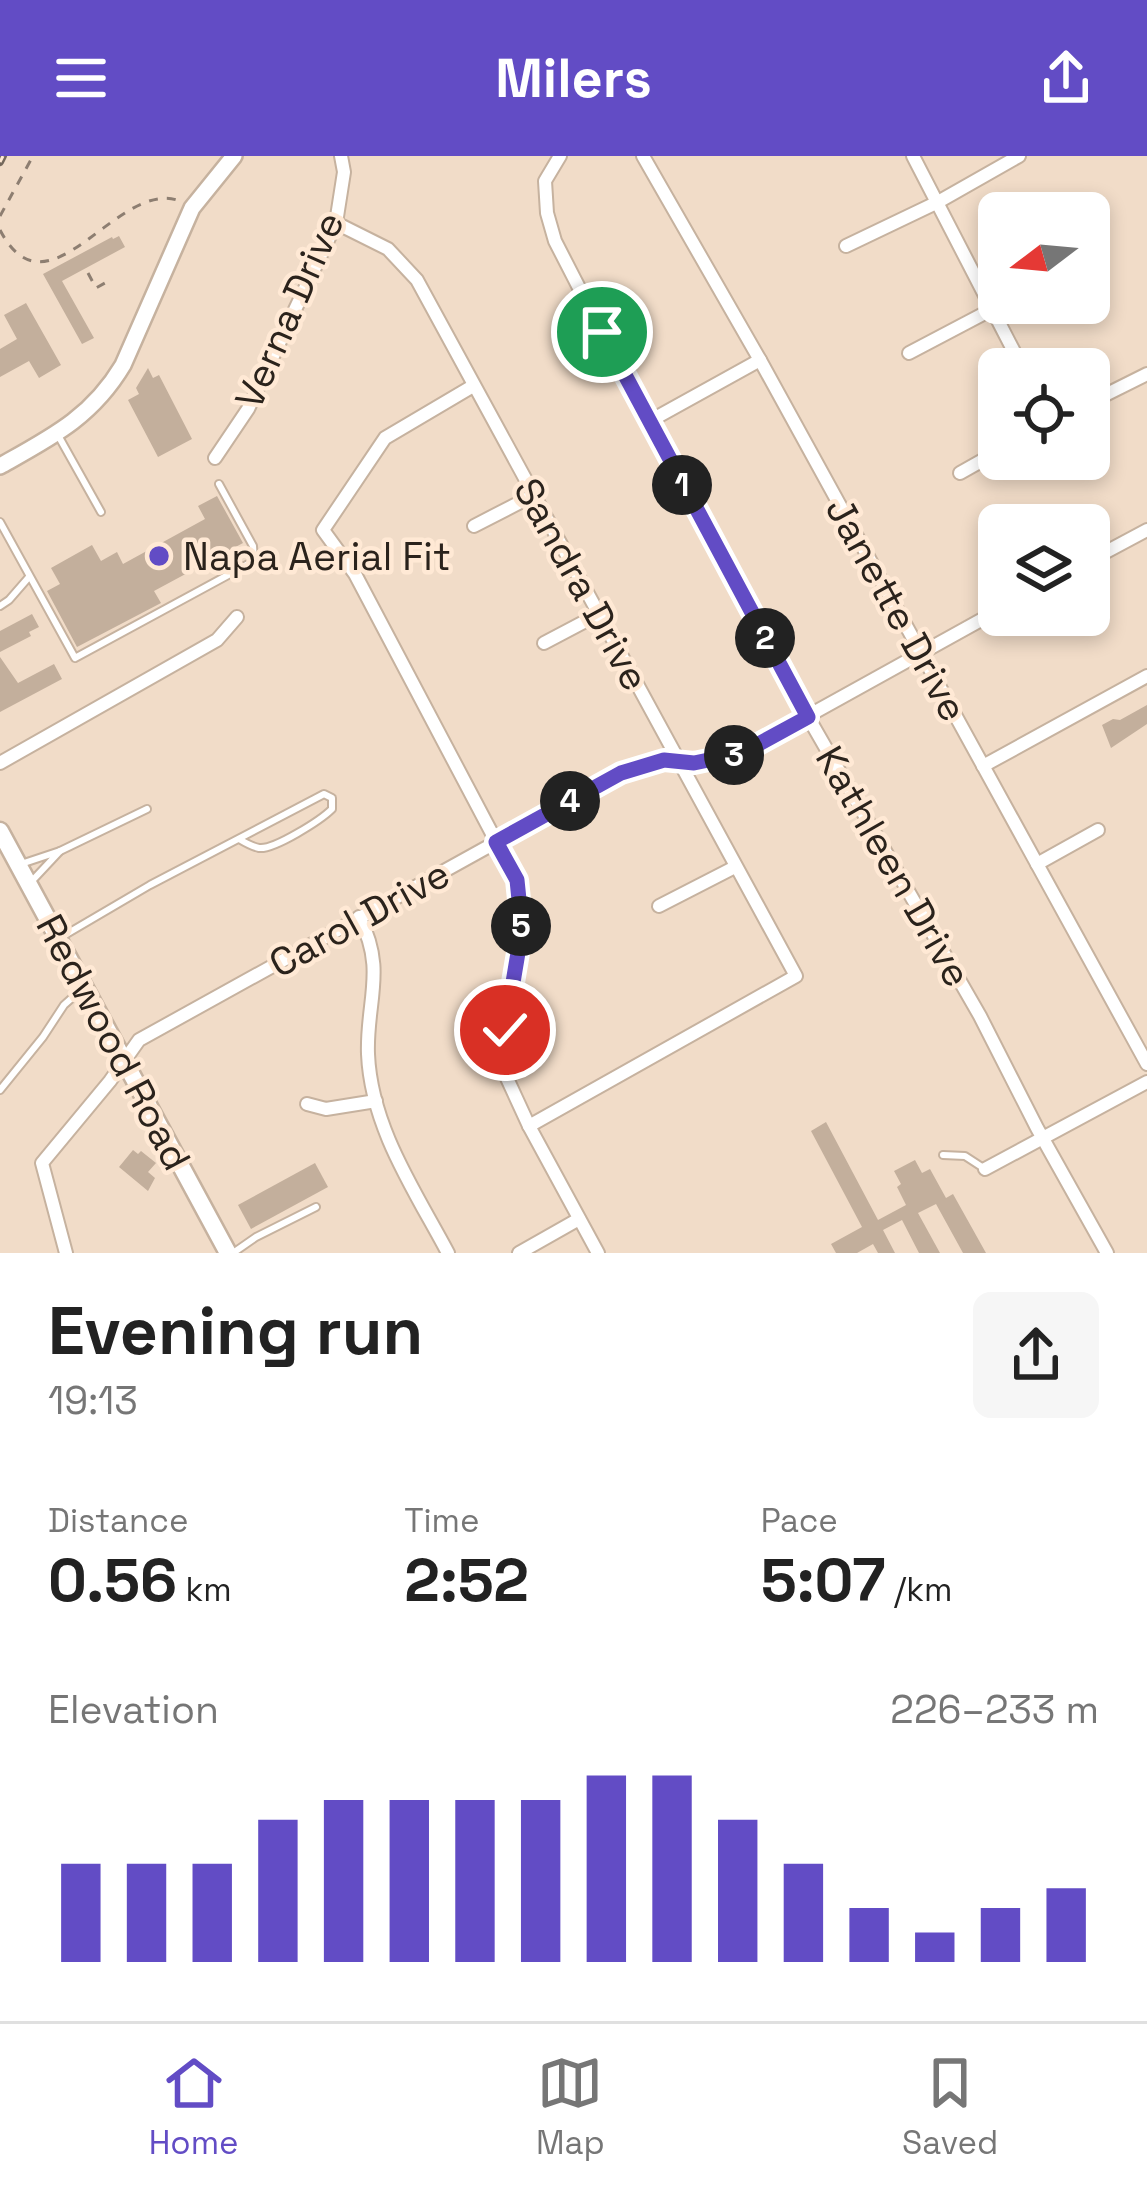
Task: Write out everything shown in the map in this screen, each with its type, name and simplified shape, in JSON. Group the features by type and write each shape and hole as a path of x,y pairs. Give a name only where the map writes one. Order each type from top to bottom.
{"main road":[{"name":"Redwood Road","path":"0,831 231,1253"}],"street":[{"path":"0,466 57,434 93,406 116,375 192,208 233,156"},
{"name":"Verna Drive","path":"215,458 248,409 336,223 344,172 341,156"},
{"name":"Kathleen Drive","path":"560,156 545,181 555,241 808,717 980,1016 1107,1253"},
{"name":"Janette Drive","path":"643,156 1147,1064"},
{"path":"913,156 978,271"},
{"path":"846,246 1019,156"},
{"name":"Sandra Drive","path":"336,223 388,249 417,280 796,976 530,1126"},
{"path":"909,353 978,317"},
{"path":"648,422 760,360"},
{"path":"1110,392 1147,374"},
{"path":"473,386 385,438 322,530 355,574 517,880 522,929 505,1030 506,1076 598,1253"},
{"path":"960,473 978,463"},
{"path":"474,526 534,495"},
{"path":"1110,550 1147,530"},
{"path":"544,643 598,614"},
{"path":"0,763 217,640 237,617"},
{"name":"Carol Drive","path":"66,1253 42,1163 139,1040 621,773 664,760 694,763 742,753 978,621"},
{"path":"983,766 1147,676"},
{"path":"1037,864 1098,830"},
{"path":"658,906 735,867"},
{"path":"358,917 376,967 368,1054 376,1101 388,1142 448,1253"},
{"path":"985,1169 1147,1082"},
{"path":"308,1104 326,1109 376,1101"},
{"path":"519,1253 579,1219"}],"lane":[{"path":"57,434 101,512"},
{"path":"0,522 75,658 254,561 253,546 219,484"},
{"path":"0,605 29,577"},
{"path":"58,939 150,886 324,794 332,798 332,809 322,818 269,847 257,848 239,839"},
{"path":"18,865 60,851 147,809"},
{"path":"29,885 60,851"},
{"path":"0,1090 64,1005 85,986"},
{"path":"943,1155 965,1156 985,1169"},
{"path":"231,1253 316,1207"}],"path":[{"path":"0,215 33,156"},
{"path":"0,230 18,256 46,262 152,200 171,198 192,208"},
{"path":"88,273 96,288 105,283"}],"building":[{"path":"119,236 125,247 62,281 94,338 82,344 43,274"},
{"path":"26,303 61,365 39,378 29,361 0,377 0,349 17,339 4,315"},
{"path":"148,368 153,378 159,375 192,439 158,457 128,400 139,394 136,388"},
{"path":"217,496 243,543 154,591 161,603 77,647 47,591 60,584 51,568 92,545 101,561 117,552 123,564 205,519 198,506"},
{"path":"32,614 39,627 0,652 0,631"},
{"path":"0,657 18,683 54,664 62,679 0,712"},
{"path":"1147,705 1147,724 1111,748 1102,725"},
{"path":"826,1122 878,1220 906,1205 894,1171 915,1160 922,1173 930,1169 946,1198 953,1194 986,1253 963,1253 936,1204 918,1213 940,1253 919,1253 902,1220 883,1230 895,1253 878,1253 873,1244 857,1253 836,1253 831,1244 862,1227 811,1131"},
{"path":"133,1150 156,1163 148,1172 155,1178 148,1191 119,1167"},
{"path":"315,1163 328,1187 251,1229 238,1205"}],"railway":[{"path":"0,162 3,156"}],"place":[{"name":"Napa Aerial Fit","path":"159,556"}],"route":[{"path":"505,1030 522,929 517,880 496,842 621,773 664,760 694,763 742,753 808,717 602,332"}]}
